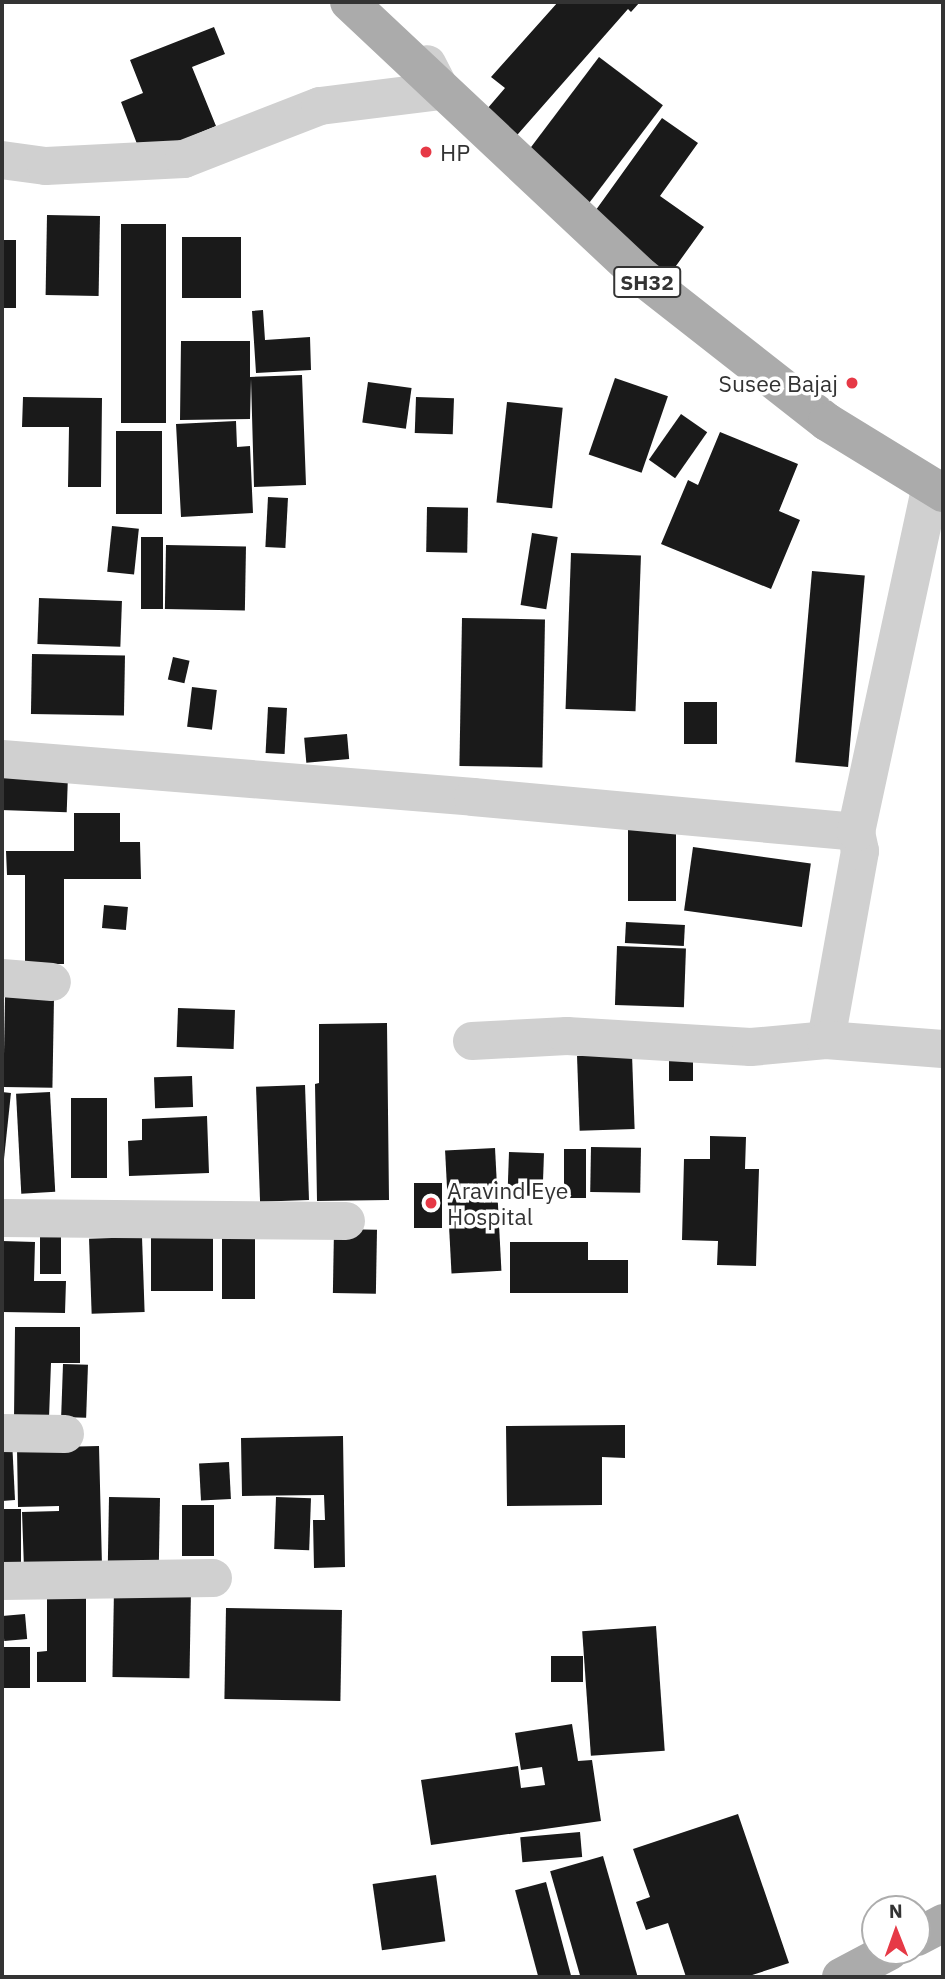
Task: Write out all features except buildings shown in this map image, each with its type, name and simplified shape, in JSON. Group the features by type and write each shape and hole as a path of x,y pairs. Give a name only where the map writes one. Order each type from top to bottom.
{"main road":[{"name":"SH32","path":"349,2 642,277 827,422 937,489"},
{"path":"841,1977 864,1965"}],"street":[{"path":"2,160 46,166 184,159 320,106 441,91 421,51 371,2"},
{"path":"826,1040 860,851 856,832 937,489"},
{"path":"2,760 473,797 856,832"},
{"path":"2,978 52,982"},
{"path":"472,1041 566,1036 751,1047 826,1040 943,1049"},
{"path":"2,1218 346,1221"},
{"path":"2,1433 65,1434"},
{"path":"2,1581 213,1578"}],"place":[{"name":"HP","path":"426,152"},
{"name":"Susee Bajaj","path":"852,383"},
{"name":"Aravind Eye Hospital","path":"431,1203"}]}
